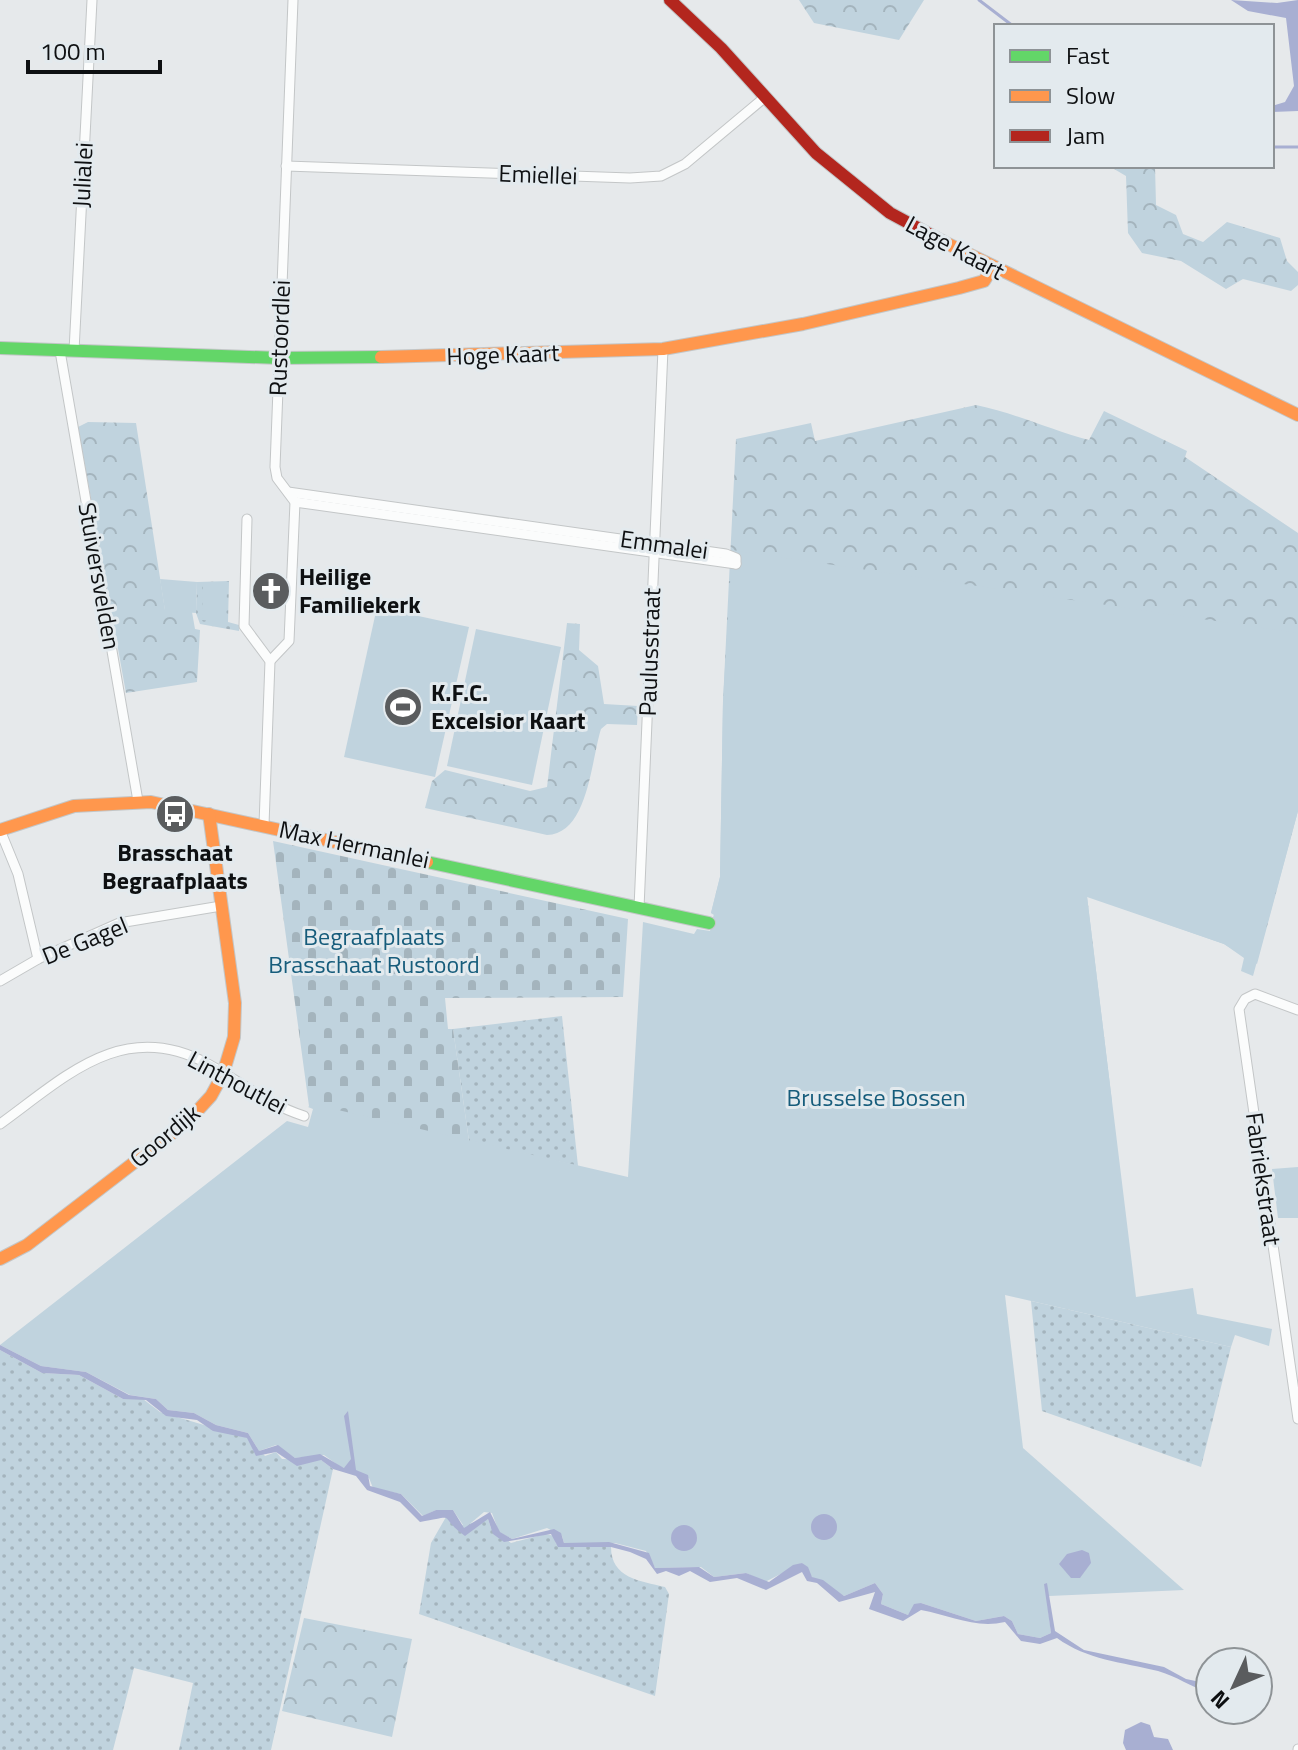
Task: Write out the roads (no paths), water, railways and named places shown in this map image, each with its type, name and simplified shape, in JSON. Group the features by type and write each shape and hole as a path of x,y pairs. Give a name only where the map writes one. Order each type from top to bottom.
{"street":[{"name":"Julialei","path":"67,351 92,0"},
{"name":"Rustoordlei","path":"293,0 275,467 277,478 295,502"},
{"name":"Lage Kaart","path":"670,0 721,48 764,98 848,183 919,231 1298,415"},
{"name":"Emiellei","path":"286,166 630,178 661,176 685,164 764,98"},
{"name":"Hoge Kaart","path":"0,348 279,358 476,357 663,349 803,324 959,288 984,281 992,268"},
{"name":"Paulusstraat","path":"639,908 663,349"},
{"name":"Stuiversvelden","path":"67,351 138,801"},
{"name":"Emmalei","path":"288,492 654,548 736,564 736,558 726,554 654,548 295,502"},
{"path":"264,825 270,661 289,641 295,502"},
{"path":"247,519 244,626 249,638 270,661"},
{"name":"Max Hermanlei","path":"0,830 72,805 138,801 264,825 709,923"},
{"name":"Goordijk","path":"0,1259 27,1245 188,1121 211,1096 223,1074 231,1054 235,1019 209,814"},
{"path":"0,830 18,874 38,959"},
{"name":"De Gagel","path":"0,981 38,959 119,923 221,906"},
{"name":"Fabriekstraat","path":"1298,1010 1255,994 1242,1002 1239,1014 1294,1358 1298,1419"},
{"name":"Linthoutlei","path":"0,1124 70,1070 115,1051 146,1048 178,1052 223,1074 266,1102 304,1116"}],"water":[{"path":"1231,0 1277,3 1298,0 1298,111 1274,112 1274,105 1285,102 1294,86 1286,18 1248,11"},
{"path":"0,1345 41,1366 86,1372 129,1395 156,1399 168,1410 194,1413 216,1425 248,1433 259,1451 278,1445 295,1458 320,1454 344,1468 351,1459 344,1416 348,1411 356,1470 368,1475 370,1486 401,1494 422,1516 436,1510 453,1510 464,1528 490,1512 500,1532 512,1539 554,1529 561,1533 564,1543 609,1542 649,1553 655,1568 699,1567 714,1577 746,1573 769,1582 793,1565 802,1563 808,1567 812,1577 823,1580 844,1596 875,1583 883,1594 881,1604 908,1615 914,1604 921,1603 976,1621 1004,1616 1012,1621 1018,1634 1040,1638 1051,1633 1044,1584 1047,1583 1055,1631 1084,1650 1164,1667 1194,1681 1194,1687 1158,1671 1093,1656 1057,1638 1040,1644 1021,1641 1005,1622 973,1623 921,1610 903,1621 869,1609 875,1592 839,1602 817,1583 807,1581 802,1572 766,1590 737,1578 710,1582 690,1571 679,1576 666,1571 657,1574 646,1559 630,1552 611,1547 558,1547 551,1534 504,1542 493,1534 488,1519 465,1536 447,1518 420,1522 400,1502 367,1490 356,1476 333,1469 321,1460 297,1466 276,1452 256,1456 247,1438 213,1431 197,1420 166,1416 146,1400 123,1399 79,1375 42,1373 0,1350"},
{"path":"824,1514 833,1518 837,1527 833,1536 824,1540 815,1536 811,1527 815,1518"},
{"path":"684,1525 693,1529 697,1538 693,1547 684,1551 675,1547 671,1538 675,1529"},
{"path":"1082,1550 1089,1553 1091,1563 1080,1578 1071,1578 1059,1564 1067,1554"},
{"path":"1141,1722 1150,1725 1154,1737 1168,1739 1173,1750 1126,1750 1123,1743 1125,1730"}],"waterway":[{"path":"979,0 1010,24"},
{"path":"1274,147 1298,147"}],"place":[{"name":"Heilige Familiekerk","path":"271,591"},
{"name":"K.F.C. Excelsior Kaart","path":"403,707"},
{"name":"Brasschaat Begraafplaats","path":"175,814"}],"park label":[{"name":"Begraafplaats Brasschaat Rustoord","path":"374,951"},
{"name":"Brusselse Bossen","path":"876,1098"}]}
